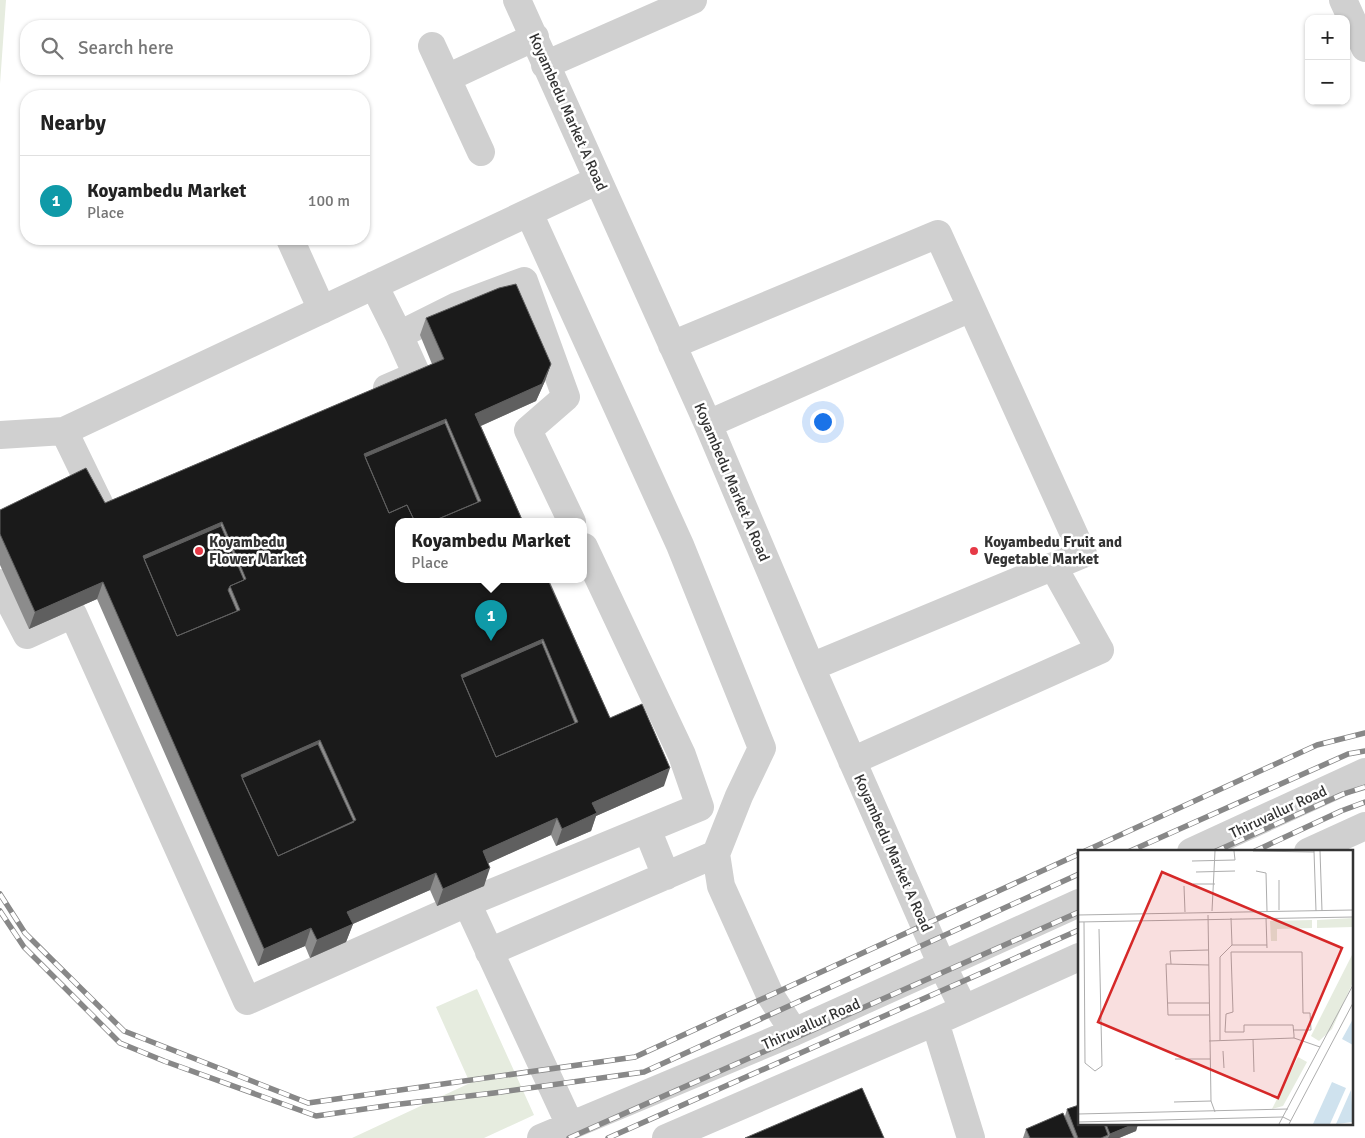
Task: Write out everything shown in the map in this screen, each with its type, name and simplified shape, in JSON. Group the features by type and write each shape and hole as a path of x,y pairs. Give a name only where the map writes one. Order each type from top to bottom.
{"street":[{"name":"Koyambedu Market A Road","path":"517,0 708,424 852,761 942,965 964,1009"},
{"path":"545,65 693,0"},
{"path":"1343,0 1365,48"},
{"path":"447,78 534,37"},
{"path":"432,46 481,152"},
{"path":"0,435 64,431 598,180"},
{"path":"530,213 680,545 762,748 739,796 716,854 721,886 770,995 794,1032"},
{"path":"672,345 938,234 1083,554 811,667"},
{"path":"293,245 322,310"},
{"path":"399,335 457,306 524,281 566,397 528,430 570,518"},
{"path":"364,398 417,375 374,285"},
{"path":"708,424 971,308"},
{"path":"64,431 103,512 121,504"},
{"path":"60,489 86,477"},
{"path":"0,583 27,635 74,614 247,1001 467,903 700,807 682,755 587,553"},
{"path":"852,761 1100,650 1053,566"},
{"name":"Thiruvallur Road","path":"1195,850 1365,772"},
{"path":"1312,850 1365,826"},
{"path":"647,829 666,876"},
{"path":"489,952 716,854"},
{"path":"467,903 570,1125"},
{"name":"Thiruvallur Road","path":"541,1138 794,1032 1078,903"},
{"path":"666,1138 935,1022 1078,956"},
{"path":"935,1022 971,1138"}],"shaded area":[{"path":"0,0 6,0 0,84"},
{"path":"477,989 534,1115 484,1138 352,1138 470,1083 436,1007"}],"building":[{"path":"516,284 551,364 542,384 475,414 521,518 441,518 481,501 446,419 364,454 389,513 407,505 413,518 395,518 395,583 549,583 610,718 642,704 670,768 592,803 597,813 562,829 557,818 483,851 490,868 443,889 436,873 347,912 353,924 317,940 311,928 264,949 103,582 35,612 0,534 0,510 86,468 105,503 444,359 426,318 499,288","holes":["222,522 246,579 230,586 240,610 177,636 143,556","543,639 578,722 496,757 461,675","320,740 356,820 278,856 241,775"]},
{"path":"445,423 478,502 440,518 413,518 407,505 389,513 365,457"},
{"path":"221,526 244,580 230,586 228,590 237,611 177,636 144,559"},
{"path":"542,643 575,723 496,757 462,678"},
{"path":"318,744 354,822 278,856 242,778"},
{"path":"862,1088 884,1138 745,1138"},
{"path":"1078,1105 1078,1126 1105,1126 1108,1135 1101,1138 1078,1138 1067,1109"},
{"path":"1063,1113 1074,1138 1030,1138 1026,1129"},
{"path":"1107,1126 1129,1126 1110,1134"}],"railway":[{"path":"1087,850 1317,745 1365,733"},
{"path":"1132,850 1348,754 1365,751"},
{"path":"1218,850 1343,794 1365,787"},
{"path":"1257,850 1341,811 1365,802"},
{"path":"0,894 25,933 124,1031 308,1103 635,1057 1078,854"},
{"path":"0,911 24,947 120,1043 164,1061 316,1116 644,1072 1078,874"},
{"path":"569,1138 1078,912"},
{"path":"608,1138 1078,930"}],"place":[{"name":"Koyambedu Flower Market","path":"199,551"},
{"name":"Koyambedu Fruit and Vegetable Market","path":"974,551"},
{"name":"Koyambedu Market","path":"491,641"}]}
